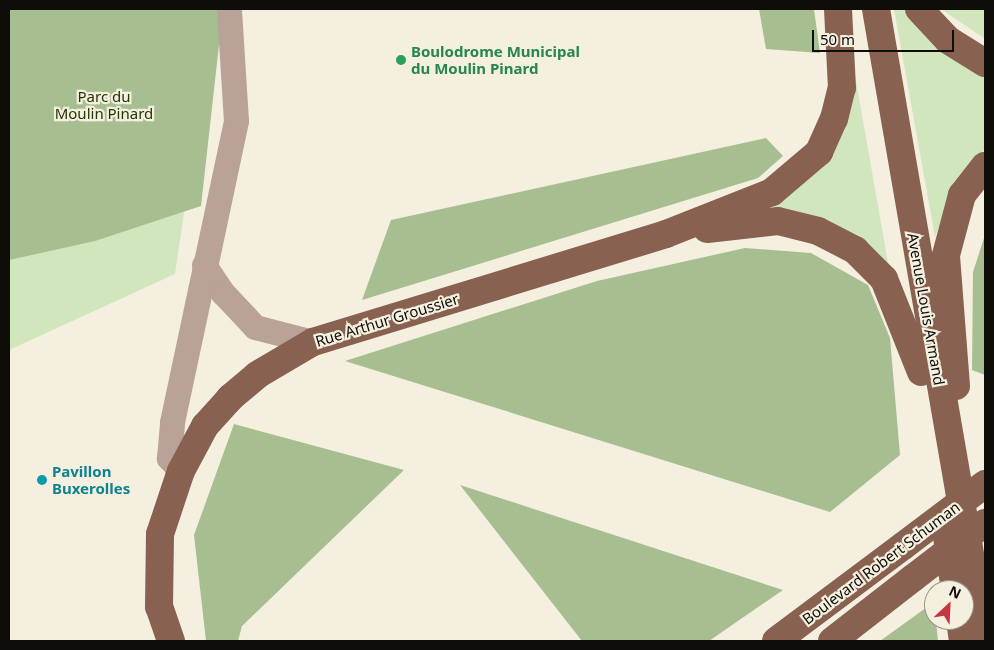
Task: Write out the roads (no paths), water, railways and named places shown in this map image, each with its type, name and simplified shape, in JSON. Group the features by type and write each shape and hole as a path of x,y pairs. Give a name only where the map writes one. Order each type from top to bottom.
{"main road":[{"path":"666,234 772,192 819,152 842,88 838,9"},
{"name":"Avenue Louis Armand","path":"860,9 921,372"},
{"name":"Avenue Louis Armand","path":"876,9 965,580"},
{"path":"918,9 948,40 985,63"},
{"path":"968,580 948,311 946,255 962,195 985,166"},
{"path":"666,234 778,220 818,231 855,250 884,279 921,372 953,580"},
{"name":"Rue Arthur Groussier","path":"171,641 159,607 160,534 181,471 205,426 230,398 257,374 313,342 666,234"},
{"name":"Boulevard Robert Schuman","path":"776,641 985,484"},
{"name":"Boulevard Robert Schuman","path":"832,641 985,524"},
{"path":"974,621 985,641"}],"street":[{"path":"181,471 169,458 172,422 236,121 229,9"},
{"path":"204,265 223,293 255,327 313,342"}],"place":[{"name":"Boulodrome Municipal du Moulin Pinard","path":"401,60"},
{"name":"Pavillon Buxerolles","path":"42,480"}],"park label":[{"name":"Parc du Moulin Pinard","path":"104,104"}]}
